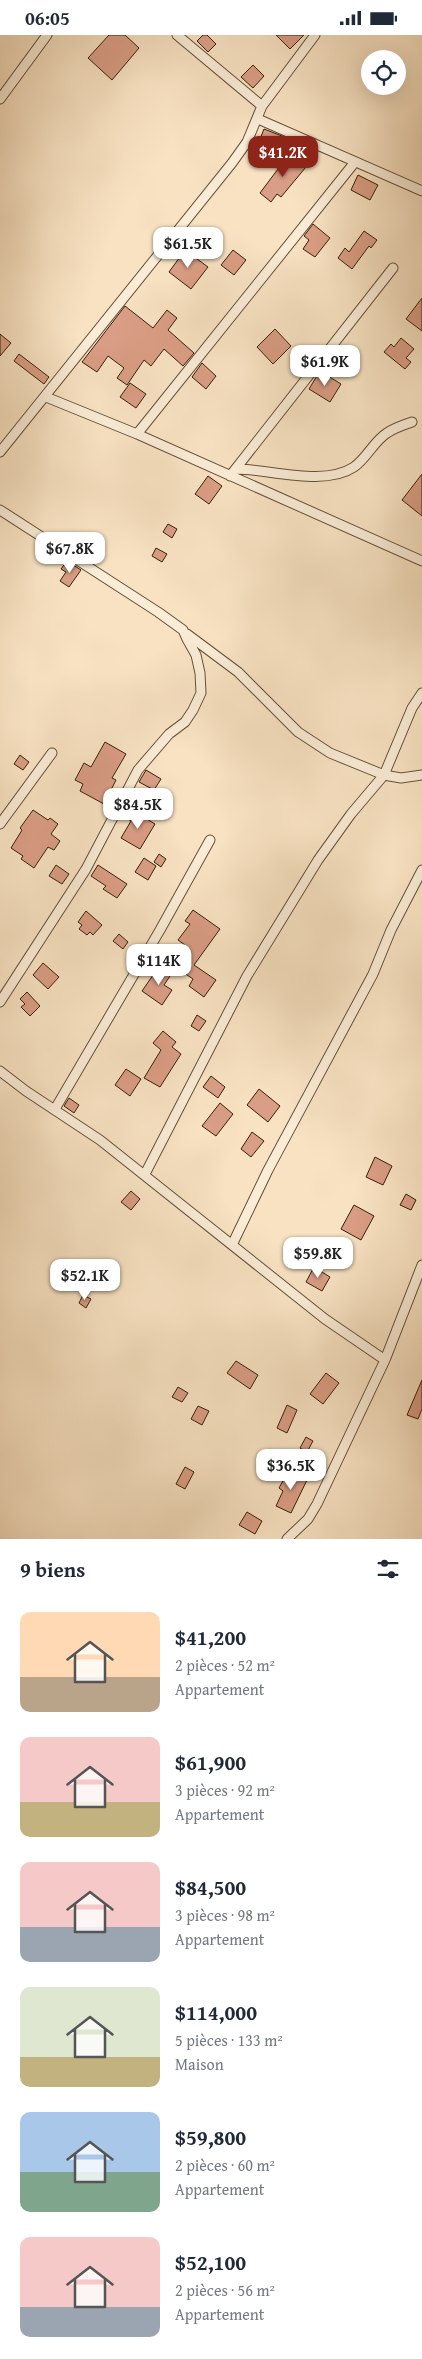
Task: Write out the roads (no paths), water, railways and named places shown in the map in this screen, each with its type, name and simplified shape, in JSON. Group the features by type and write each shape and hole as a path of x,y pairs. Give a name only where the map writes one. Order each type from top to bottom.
{"street":[{"path":"0,99 47,35"},
{"path":"177,35 262,106"},
{"path":"0,453 227,170 246,142 258,119 262,106 315,35"},
{"path":"258,119 422,191"},
{"path":"137,434 355,162"},
{"path":"233,473 393,268"},
{"path":"46,397 233,473 422,561"},
{"path":"233,473 254,469 306,476 340,473 354,467 386,434 412,422"},
{"path":"0,510 158,612 238,672 298,732 330,753 384,775 401,778 422,775"},
{"path":"0,1002 86,869 138,770 158,746 185,722 193,710 200,693 200,673 196,655 182,631"},
{"path":"145,1174 261,951 318,859 351,814 384,775 412,708 422,693"},
{"path":"0,824 52,753"},
{"path":"55,1109 210,840"},
{"path":"232,1245 268,1170 373,974 391,930 422,869"},
{"path":"0,1071 145,1174 325,1319 385,1360"},
{"path":"287,1539 308,1519 317,1504 385,1360 422,1265"}]}
